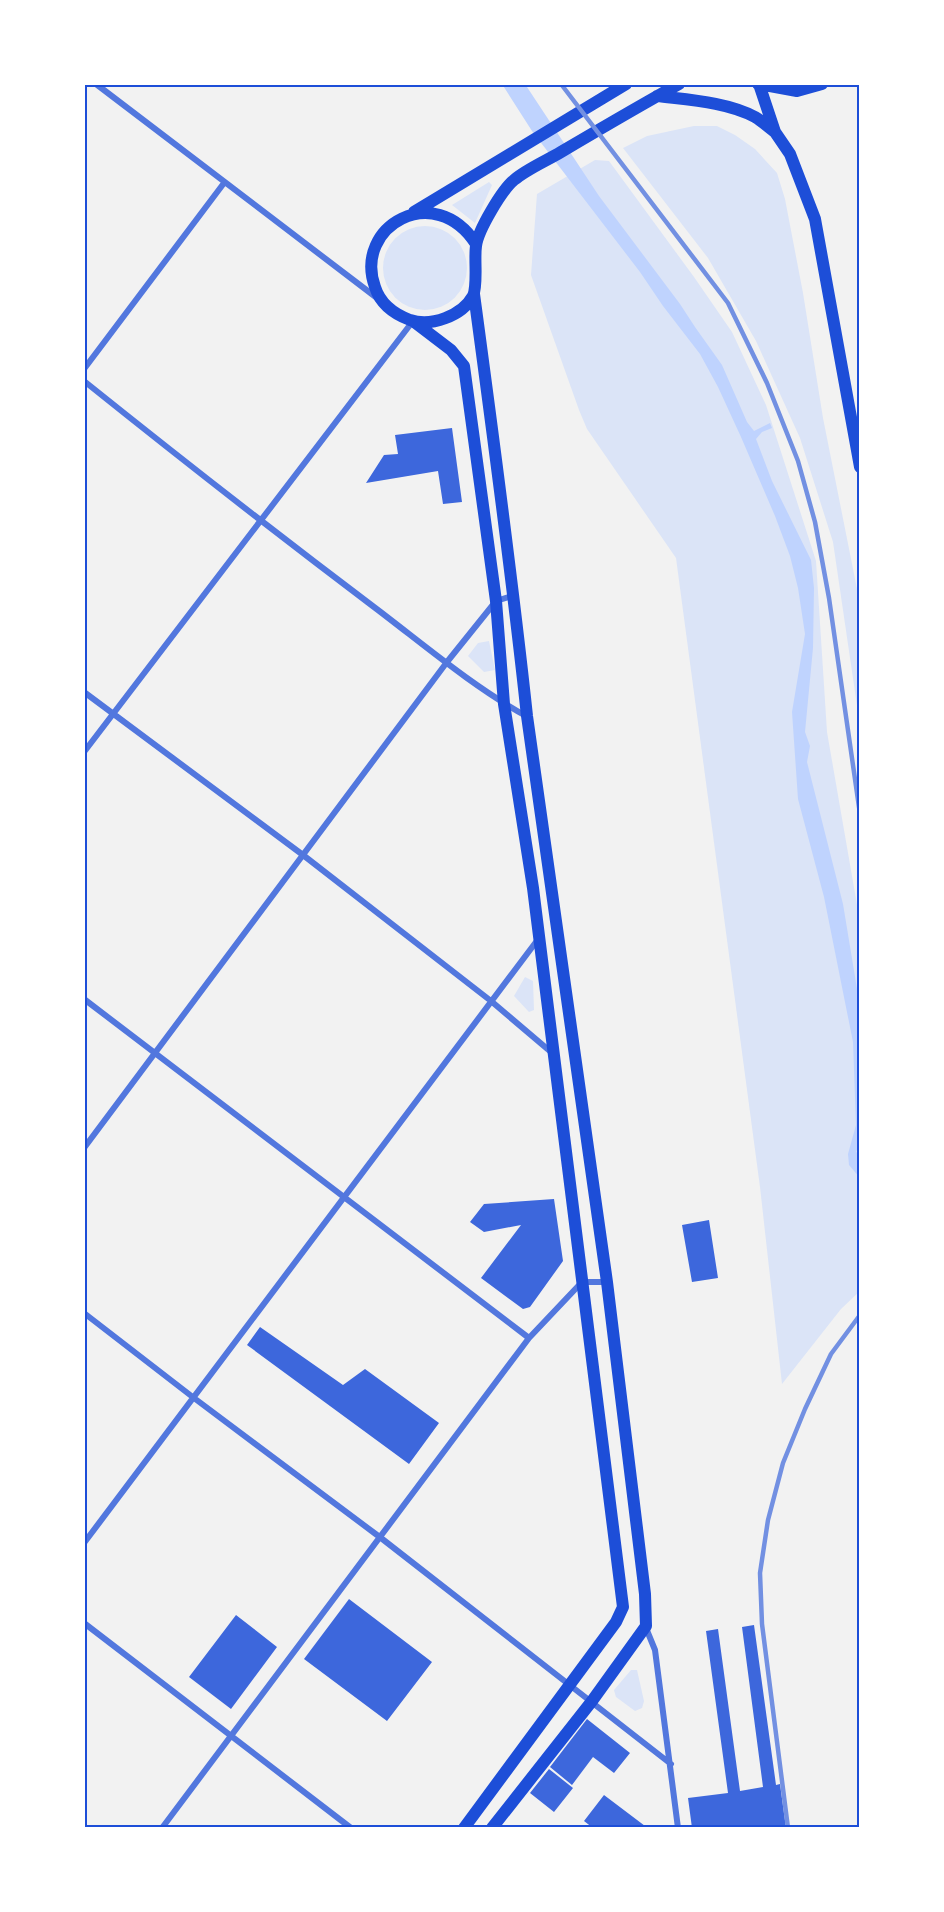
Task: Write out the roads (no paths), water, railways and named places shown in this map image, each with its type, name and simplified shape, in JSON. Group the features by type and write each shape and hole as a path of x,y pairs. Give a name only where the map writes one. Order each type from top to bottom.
{"main road":[{"path":"464,1828 616,1622 623,1607 533,888 504,704 496,601 464,366 451,350 413,321 397,314 384,303 375,287 371,269 374,250 383,234 396,222 626,84"},
{"path":"492,1828 592,1701 646,1626 645,1594 607,1282 527,716 518,623 512,596 498,468 474,294 476,244 492,209 513,180 679,84"},
{"path":"822,84 797,91 759,84 775,132 790,154 815,219 860,467"},
{"path":"657,96 700,101 736,110 755,117 775,132"},
{"path":"412,213 443,216 457,222 476,244"},
{"path":"413,321 430,322 448,318 463,308 474,294"},
{"path":"533,888 552,886"}],"street":[{"path":"96,84 384,303"},
{"path":"84,369 224,183"},
{"path":"84,752 413,321"},
{"path":"84,381 261,522 504,704 527,716"},
{"path":"84,1148 447,662 496,601 512,596"},
{"path":"84,692 303,855 491,1000 553,1054"},
{"path":"84,1543 539,938"},
{"path":"84,999 529,1338"},
{"path":"162,1828 529,1338 582,1282 607,1282"},
{"path":"84,1313 381,1538 671,1764"},
{"path":"84,1623 351,1828"},
{"path":"646,1626 655,1650 678,1828"}],"water":[{"path":"502,84 525,84 599,196 680,304 722,365 747,422 754,431 770,423 772,428 762,432 756,439 772,481 811,560 814,588 813,648 805,732 810,746 807,762 843,904 860,1007 860,1148 856,1151 860,1159 860,1178 849,1165 848,1154 856,1125 853,1042 824,897 798,799 792,712 805,634 798,588 790,556 741,437 700,354 532,131"}],"railway":[{"path":"561,84 728,303 767,383 798,461 815,522 829,598 860,814"},
{"path":"788,1828 762,1624 760,1573 768,1520 783,1463 831,1354 860,1315"}]}
